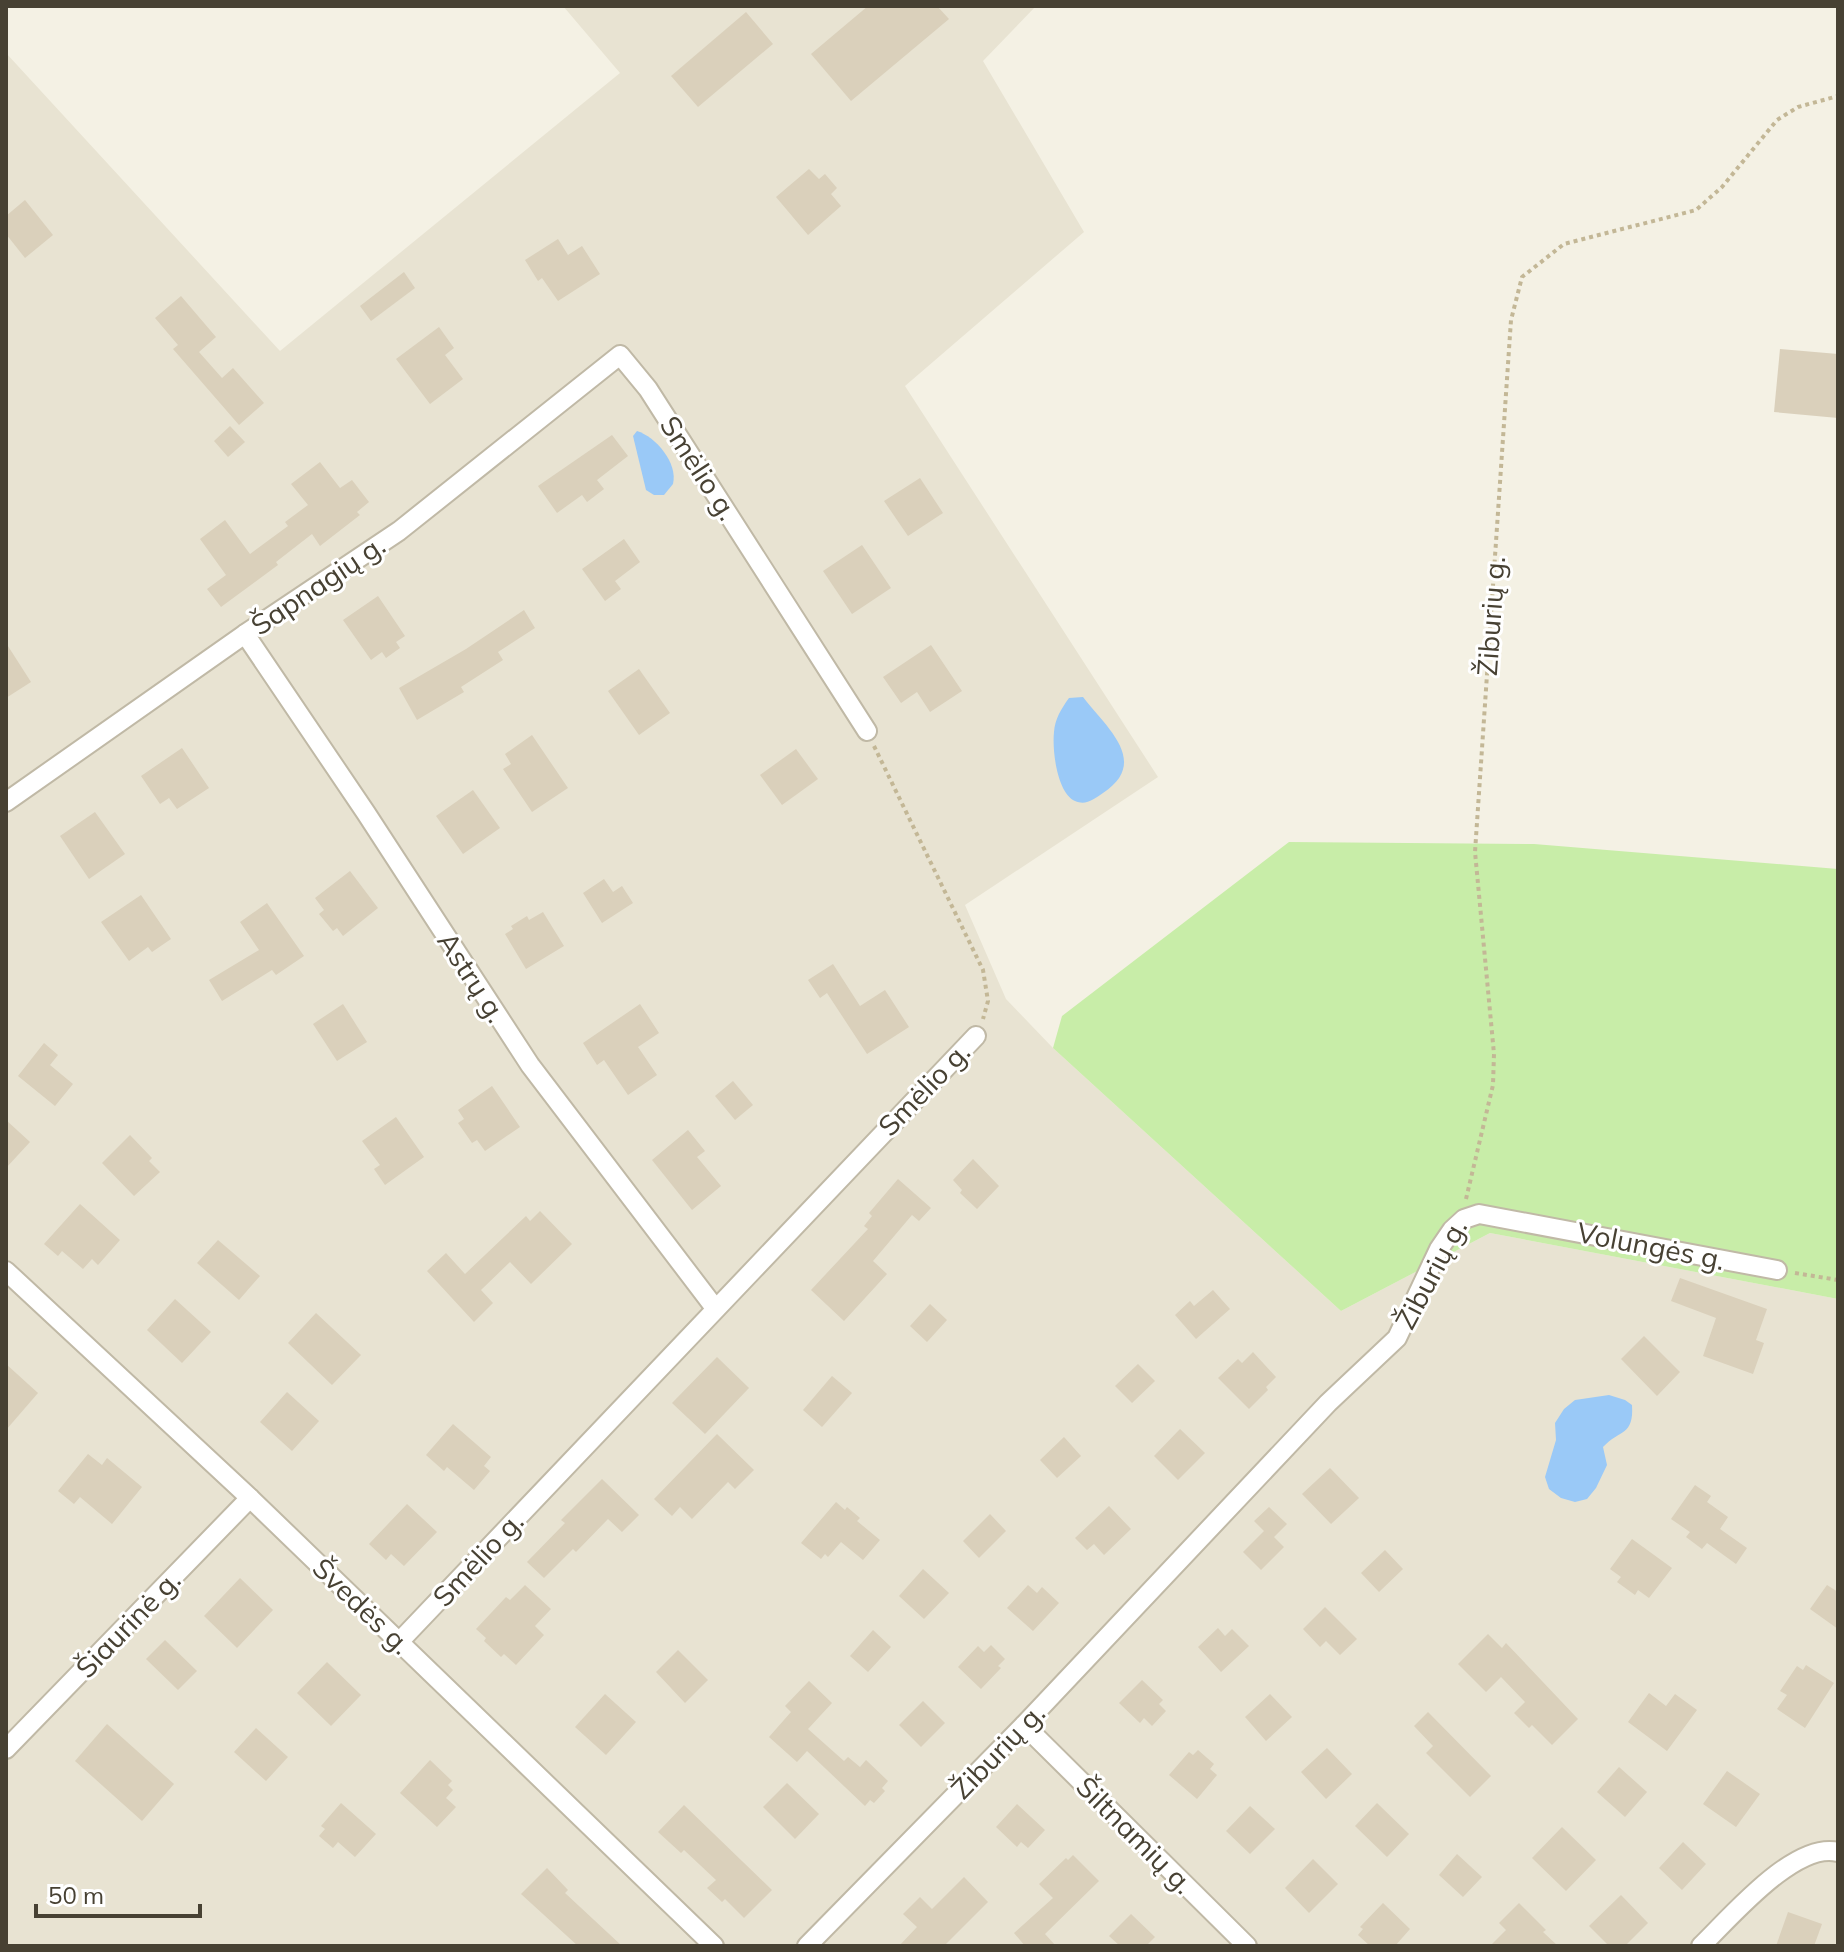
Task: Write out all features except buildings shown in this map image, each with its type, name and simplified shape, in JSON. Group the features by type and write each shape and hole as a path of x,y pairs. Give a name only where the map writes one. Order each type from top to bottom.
{"street":[{"name":"Šapnagių g.","path":"6,802 245,634 399,531 620,355"},
{"name":"Smėlio g.","path":"620,355 648,389 867,731"},
{"name":"Astrų g.","path":"245,634 530,1065 715,1308"},
{"name":"Smėlio g.","path":"399,1642 976,1036"},
{"name":"Volungės g.","path":"1464,1219 1479,1214 1777,1270"},
{"name":"Žiburių g.","path":"807,1946 1024,1725 1328,1403 1397,1338 1439,1249 1464,1219"},
{"name":"Švedės g.","path":"6,1271 250,1498 714,1946"},
{"name":"Šiaurinė g.","path":"6,1749 250,1498"},
{"name":"Šiltnamių g.","path":"1024,1725 1247,1946"},
{"path":"1701,1946 1782,1869 1810,1853 1833,1851"}],"path":[{"name":"Žiburių g.","path":"1464,1219 1466,1197 1493,1085 1494,1054 1475,852 1511,320 1522,277 1564,244 1696,210 1722,187 1777,120 1798,107 1838,96"},
{"name":"Smėlio g.","path":"867,731 983,970 988,1001 976,1036"},
{"path":"1777,1270 1838,1280"}],"shaded area":[{"path":"563,6 1036,6 983,61 1084,232 905,386 1158,777 965,905 1006,999 1053,1048 1341,1311 1490,1233 1838,1299 1838,1946 6,1946 6,53 280,351 620,73"}],"green space":[{"path":"1289,842 1534,844 1838,869 1838,1299 1490,1233 1341,1311 1053,1048 1062,1016"}],"water":[{"path":"637,431 658,445 669,460 673,484 664,495 654,495 646,490 633,436"},
{"path":"1083,697 1112,733 1124,757 1117,781 1103,793 1083,803 1075,801 1064,789 1057,770 1054,740 1056,723 1066,702 1069,698"},
{"path":"1609,1395 1632,1405 1631,1422 1625,1431 1603,1447 1607,1465 1587,1499 1575,1502 1561,1498 1549,1489 1545,1477 1556,1440 1555,1423 1575,1400"}]}
